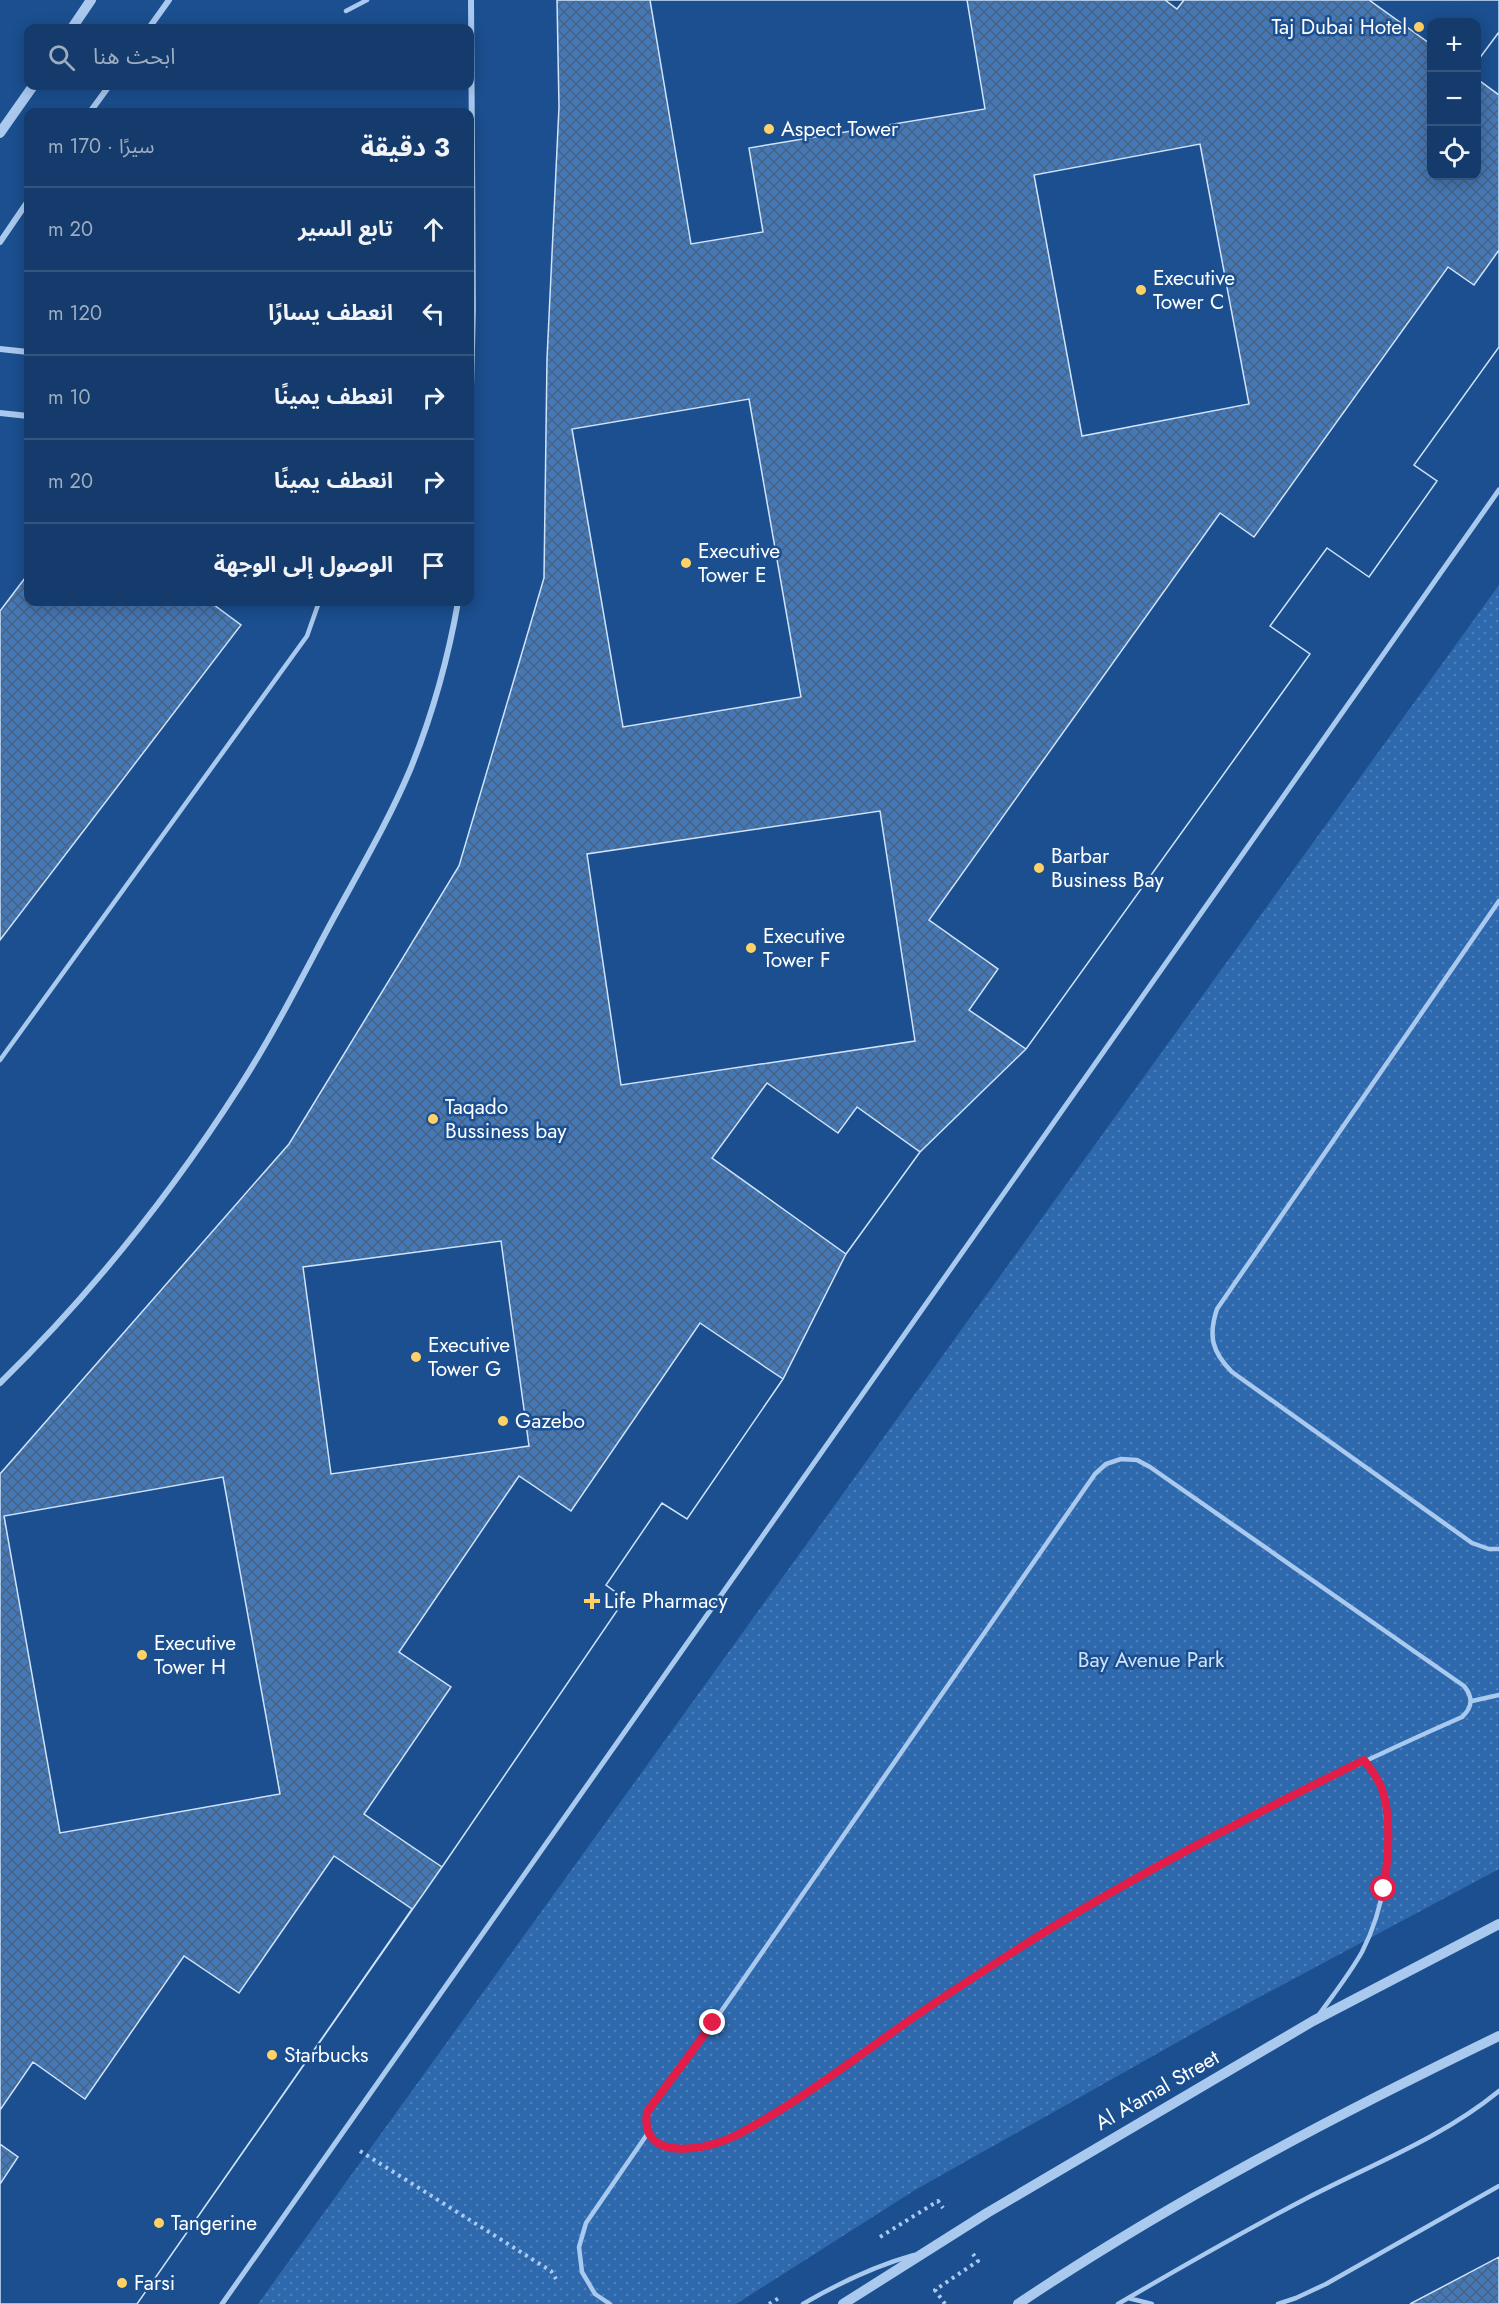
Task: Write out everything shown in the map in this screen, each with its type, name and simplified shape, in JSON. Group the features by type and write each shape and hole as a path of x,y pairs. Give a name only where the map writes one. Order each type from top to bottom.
{"street":[{"path":"75,24 92,0"},
{"path":"152,24 169,0"},
{"path":"471,0 471,24"},
{"path":"0,133 30,90"},
{"path":"93,108 106,90"},
{"path":"471,90 471,108"},
{"path":"0,242 24,207"},
{"path":"0,349 24,351"},
{"path":"0,413 24,416"},
{"path":"222,2304 1499,490"},
{"path":"0,1383 32,1352 144,1224 194,1156 241,1085 289,1002 380,832 410,770 433,705 457,606"},
{"name":"Al A'amal Street","path":"843,2304 922,2253 1313,2021 1499,1924"},
{"path":"1018,2304 1173,2207 1397,2086 1499,2036"}],"lane":[{"path":"346,11 367,0"},
{"path":"0,1060 307,636 318,606"},
{"path":"1499,901 1217,1309 1211,1326 1213,1343 1220,1359 1232,1372 1472,1543 1489,1549 1499,1549"},
{"path":"1121,1459 1137,1460 1150,1467 1464,1686 1470,1693 1472,1701 1469,1710 1462,1717 1364,1760 1235,1825 1122,1887 1014,1951 908,2021 808,2092 740,2135 720,2143 680,2150 655,2142 648,2133 647,2112 713,2023 1095,1474 1106,1464 1121,1459"},
{"path":"1472,1701 1499,1695"},
{"path":"1313,2021 1344,1980 1362,1951 1375,1921 1384,1889 1388,1856 1387,1823 1382,1790 1374,1773 1364,1760"},
{"path":"1118,2304 1188,2262 1308,2197 1473,2112 1499,2091"},
{"path":"610,2304 595,2294 582,2272 579,2247 586,2223 648,2133"},
{"path":"1278,2304 1326,2284 1499,2186"},
{"path":"803,2304 852,2276 886,2262 922,2253"},
{"path":"1128,2298 1152,2304"}],"path":[{"path":"339,2138 551,2271 561,2287"}],"green space":[{"name":"Bay Avenue Park","path":"1499,585 1499,1869 1224,2016 915,2190 736,2304 258,2304"}],"building":[{"path":"557,0 1499,0 1499,347 1414,465 1437,481 1369,577 1327,548 1270,626 1310,654 1026,1049 920,1152 846,1254 783,1379 687,1519 662,1503 606,1585 625,1599 442,1867 137,2304 0,2304 0,1474 289,1144 459,866 544,578 547,359 559,107"},
{"name":"Aspect Tower","path":"650,0 967,0 985,109 749,148 763,232 691,244"},
{"path":"1165,0 1184,0 1177,9"},
{"name":"Taj Dubai Hotel","path":"1369,0 1499,0 1499,32 1481,56 1481,18 1427,18 1427,41"},
{"path":"1499,32 1499,95 1481,82 1481,56"},
{"name":"Executive Tower C","path":"1200,144 1249,404 1082,436 1034,175"},
{"path":"1499,250 1499,347 1414,465 1437,481 1369,577 1327,548 1270,626 1310,654 1026,1049 969,1010 998,969 929,920 1220,513 1254,537 1448,267 1474,285"},
{"name":"Executive Tower E","path":"749,399 801,697 623,727 572,429"},
{"path":"24,579 24,606 215,606 241,625 0,940 0,611"},
{"name":"Executive Tower F","path":"880,811 915,1041 621,1085 587,854"},
{"path":"767,1083 838,1133 857,1107 920,1152 846,1254 712,1158"},
{"name":"Executive Tower G","path":"501,1241 529,1446 331,1474 303,1267"},
{"path":"700,1323 783,1379 687,1519 662,1503 606,1585 625,1599 442,1867 364,1814 451,1687 399,1652 519,1476 571,1511"},
{"name":"Executive Tower H","path":"223,1477 280,1794 60,1833 4,1516"},
{"path":"334,1856 412,1909 137,2304 0,2304 0,2184 18,2157 0,2144 0,2110 33,2062 85,2099 184,1956 239,1993"},
{"path":"1499,2257 1499,2304 1410,2304"}],"place":[{"name":"Taj Dubai Hotel","path":"1419,27"},
{"name":"Aspect Tower","path":"769,129"},
{"name":"Executive Tower C","path":"1141,290"},
{"name":"Executive Tower E","path":"686,563"},
{"name":"Barbar Business Bay","path":"1039,868"},
{"name":"Executive Tower F","path":"751,948"},
{"name":"Taqado Bussiness bay","path":"433,1119"},
{"name":"Executive Tower G","path":"416,1357"},
{"name":"Gazebo","path":"503,1421"},
{"name":"Life Pharmacy","path":"592,1601"},
{"name":"Executive Tower H","path":"142,1655"},
{"name":"Starbucks","path":"272,2055"},
{"name":"Tangerine","path":"159,2223"},
{"name":"Farsi","path":"122,2283"}],"route":[{"path":"713,2023 647,2112 648,2133 655,2142 680,2150 720,2143 740,2135 808,2092 908,2021 1014,1951 1122,1887 1245,1819 1364,1760 1374,1773 1382,1790 1387,1823 1388,1856 1384,1889"}]}
